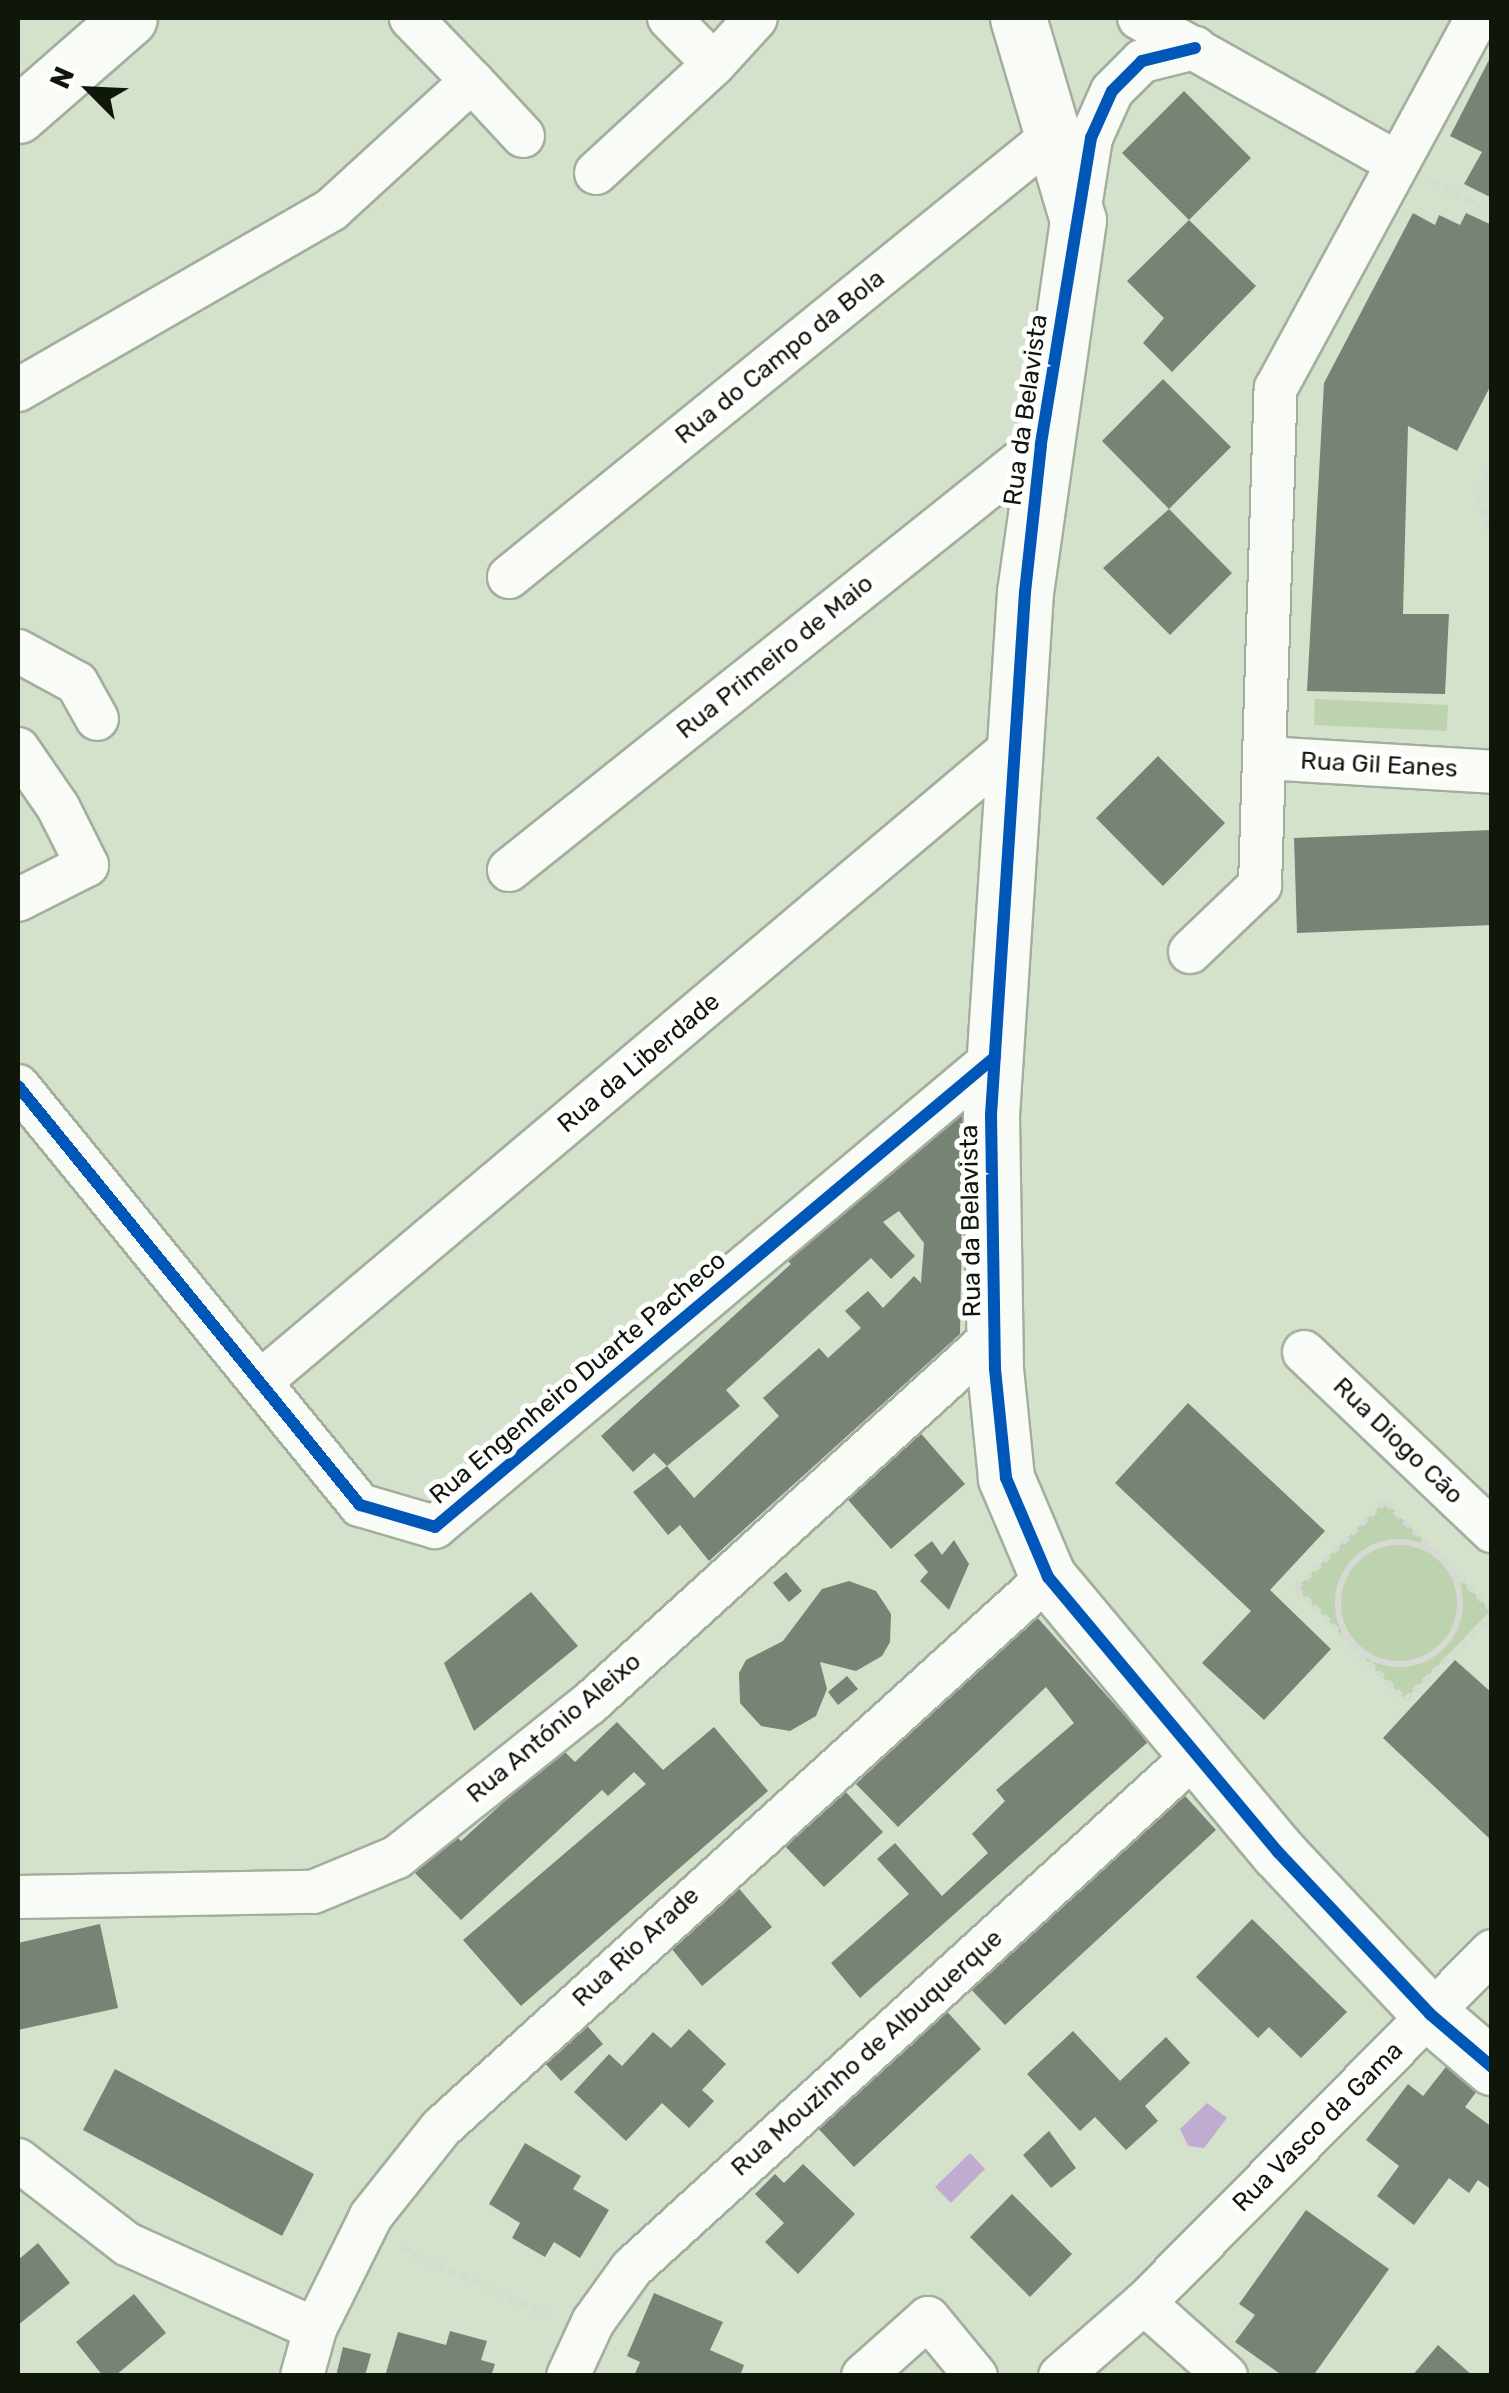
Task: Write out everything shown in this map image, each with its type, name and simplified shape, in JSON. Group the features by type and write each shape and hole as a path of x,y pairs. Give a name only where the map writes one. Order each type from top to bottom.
{"street":[{"path":"18,115 129,18"},
{"path":"411,18 523,136"},
{"path":"670,18 714,64"},
{"path":"596,173 714,64 756,18"},
{"name":"Rua da Belavista","path":"1018,18 1078,220 1041,445 995,1057 995,1336 1006,1478 1048,1577 1196,1754 1430,2014 1492,2067"},
{"path":"1139,18 1396,162"},
{"path":"1190,952 1260,885 1276,388 1477,18"},
{"path":"1078,220 1091,138 1112,90 1142,61 1195,48"},
{"path":"18,390 331,210 472,81"},
{"name":"Rua do Campo da Bola","path":"509,577 1050,136"},
{"name":"Rua Primeiro de Maio","path":"509,870 1041,445"},
{"path":"18,651 77,683 97,719"},
{"name":"Rua da Liberdade","path":"260,1382 1017,743"},
{"path":"18,748 58,807 87,865 18,900"},
{"name":"Rua Gil Eanes","path":"1266,758 1492,772"},
{"name":"Rua Engenheiro Duarte Pacheco","path":"18,1086 360,1505 435,1527 995,1057"},
{"name":"Rua António Aleixo","path":"18,1897 313,1892 396,1856 589,1704 995,1336"},
{"name":"Rua Diogo Cão","path":"1304,1352 1492,1531"},
{"name":"Rua Rio Arade","path":"302,2376 315,2328 364,2230 441,2128 1048,1577"},
{"name":"Rua Mouzinho de Albuquerque","path":"568,2376 587,2334 632,2268 1196,1754"},
{"name":"Rua Vasco da Gama","path":"1060,2376 1144,2302 1492,1951"},
{"path":"18,2160 127,2244 315,2328"},
{"path":"1144,2302 1226,2376"},
{"path":"863,2376 928,2318 969,2373"}],"path":[{"path":"1396,162 1492,213"},
{"path":"1492,460 1477,497 1492,537"},
{"path":"1385,1500 1492,1613 1406,1700 1296,1588 1385,1500"},
{"path":"1398,1540 1444,1561 1460,1596 1452,1633 1440,1649 1405,1664 1385,1663 1351,1645 1339,1594 1351,1566 1366,1552 1398,1540"},
{"path":"364,2230 587,2334"}],"green space":[{"path":"1315,699 1448,705 1447,731 1314,725"},
{"path":"1385,1501 1491,1610 1405,1700 1296,1588"}],"shaded area":[{"path":"1207,2103 1227,2118 1204,2148 1188,2146 1180,2129"},
{"path":"970,2153 985,2169 951,2203 935,2187"}],"building":[{"path":"1492,54 1492,198 1464,184 1482,152 1450,136"},
{"path":"1184,91 1251,158 1189,220 1122,153"},
{"path":"1413,213 1435,225 1439,215 1460,225 1466,213 1492,225 1492,383 1457,451 1408,426 1403,614 1449,614 1445,694 1307,691 1324,383"},
{"path":"1189,220 1256,286 1172,372 1143,343 1164,318 1127,281"},
{"path":"1163,379 1231,447 1169,509 1102,441"},
{"path":"1169,509 1232,573 1170,635 1103,568"},
{"path":"1158,756 1225,823 1163,886 1096,818"},
{"path":"1492,830 1492,925 1297,933 1294,838"},
{"path":"964,1107 960,1334 709,1561 680,1525 668,1535 633,1492 667,1466 654,1453 633,1472 601,1436 791,1264 787,1260","holes":["899,1211 924,1243 921,1283 914,1276 883,1308 868,1291 845,1311 861,1328 828,1358 819,1348 763,1398 779,1416 694,1498 667,1466 740,1406 726,1390 871,1258 891,1279 915,1256 883,1222"]},
{"path":"1188,1403 1325,1531 1270,1590 1331,1649 1264,1720 1202,1663 1251,1611 1115,1483"},
{"path":"917,1429 965,1484 891,1549 843,1494"},
{"path":"954,1540 969,1564 949,1610 920,1581 928,1572 914,1555 932,1541 942,1555"},
{"path":"786,1572 802,1591 789,1602 773,1583"},
{"path":"849,1581 876,1591 891,1614 890,1642 882,1656 856,1671 820,1662 827,1689 816,1716 790,1731 761,1726 740,1703 739,1673 746,1660 783,1641 822,1589"},
{"path":"531,1592 578,1646 474,1731 444,1663"},
{"path":"1036,1616 1148,1742 860,1998 831,1963 909,1894 877,1859 895,1843 942,1896 988,1853 972,1834 1005,1801 996,1790 1074,1723 1046,1687 898,1827 856,1784"},
{"path":"1455,1660 1492,1693 1492,1841 1383,1738"},
{"path":"847,1676 858,1689 838,1705 828,1692"},
{"path":"617,1722 663,1770 714,1727 768,1791 521,2006 463,1940 646,1784 634,1772 608,1796 602,1790 461,1920 415,1873 454,1834 461,1841 562,1749 575,1762"},
{"path":"1177,1787 1216,1830 1005,2025 964,1982"},
{"path":"843,1789 883,1832 824,1887 783,1844"},
{"path":"736,1885 772,1927 702,1986 667,1943"},
{"path":"1252,1919 1347,2012 1301,2058 1269,2027 1258,2038 1196,1977"},
{"path":"100,1924 118,2008 18,2030 18,1943"},
{"path":"942,2006 981,2049 854,2167 814,2124"},
{"path":"584,2022 603,2044 561,2081 542,2060"},
{"path":"689,2029 726,2064 702,2090 714,2101 689,2128 662,2103 626,2141 574,2092 609,2054 622,2066 653,2032 671,2048"},
{"path":"1073,2031 1120,2081 1166,2037 1190,2063 1145,2106 1158,2121 1126,2150 1095,2117 1080,2131 1027,2074"},
{"path":"1449,2063 1480,2087 1465,2107 1492,2127 1492,2190 1478,2180 1469,2193 1449,2178 1414,2225 1377,2196 1399,2166 1366,2140 1408,2084 1423,2096"},
{"path":"115,2069 314,2174 282,2236 83,2130"},
{"path":"1049,2131 1076,2168 1051,2188 1023,2155"},
{"path":"525,2143 581,2176 573,2189 609,2210 580,2258 554,2242 545,2257 512,2238 520,2223 489,2204"},
{"path":"803,2164 855,2214 798,2274 765,2242 784,2223 755,2194 775,2174 784,2183"},
{"path":"1012,2194 1072,2254 1030,2297 970,2237"},
{"path":"1306,2210 1389,2269 1313,2376 1283,2376 1235,2342 1255,2315 1239,2304"},
{"path":"38,2243 70,2283 18,2325 18,2260"},
{"path":"654,2293 723,2322 710,2350 744,2365 740,2376 634,2376 640,2362 627,2356"},
{"path":"134,2294 166,2333 115,2376 103,2376 76,2342"},
{"path":"450,2331 487,2341 481,2360 495,2364 491,2376 385,2376 398,2332 446,2345"},
{"path":"1438,2345 1473,2376 1412,2376"},
{"path":"343,2347 371,2354 365,2376 336,2376"}],"cycle path":[{"path":"1195,48 1142,61 1112,91 1091,138 1041,445 1025,592 991,1115 995,1369 1006,1478 1048,1577 1278,1852 1430,2014 1492,2067"},
{"path":"18,1086 360,1505 435,1527 995,1057"}]}
